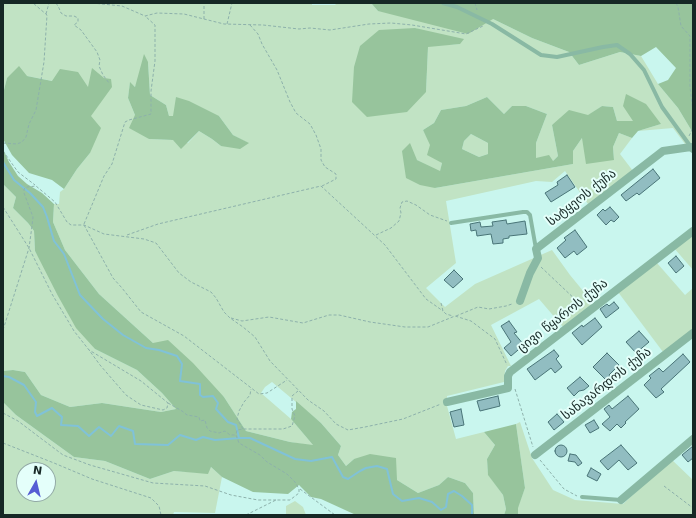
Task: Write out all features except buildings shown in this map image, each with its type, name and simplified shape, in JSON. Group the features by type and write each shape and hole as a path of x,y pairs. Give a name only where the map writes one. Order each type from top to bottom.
{"street":[{"name":"სატყეოს ქუჩა","path":"536,249 663,151 690,145"},
{"name":"ცივი წყაროს ქუჩა","path":"510,372 693,231"},
{"path":"520,301 530,273 538,258 536,249"},
{"name":"სანავარდოს ქუჩა","path":"535,455 693,333"},
{"path":"447,402 508,388 508,376 510,372"},
{"path":"621,500 693,440"}],"lane":[{"path":"442,3 457,7 492,24 541,55 557,58 617,45 630,54 644,70 662,107 690,145"},
{"path":"451,223 527,212 530,215 536,249"},
{"path":"582,497 621,500"}],"path":[{"path":"33,3 46,15"},
{"path":"3,143 17,144 22,142 26,137 29,124 36,110 44,62 46,15 49,3"},
{"path":"56,3 60,8 61,13 66,16 74,16 78,18 78,22 74,25 80,30 97,52 100,60 99,66 109,83"},
{"path":"84,225 104,176 112,164 125,122 151,114 151,91 155,60 155,25 145,16 122,6 92,3"},
{"path":"204,3 204,19"},
{"path":"227,24 232,3"},
{"path":"475,3 478,17"},
{"path":"676,3 681,26 690,36 690,86 693,112"},
{"path":"145,16 157,13 184,14 227,24 330,30 369,24 391,23 466,34 492,24"},
{"path":"126,236 158,224 321,186 336,179 336,174 325,167 321,160 321,149 310,124 296,113 277,70 258,34 250,25"},
{"path":"690,145 693,128"},
{"path":"3,151 18,172 55,202 70,225 84,225 104,234 144,238 156,243 179,274 211,292 224,312 255,337 270,361 308,400 324,411 336,424 348,430 403,419 447,402"},
{"path":"3,330 29,248 33,217 24,193 24,189 27,187 36,186"},
{"path":"321,186 385,245 426,299 443,310 446,314 471,321 495,339 510,372"},
{"path":"375,236 391,228 399,221 402,202 407,201 416,204 430,215 451,223"},
{"path":"3,207 29,248 52,294 74,331 126,395 141,405 152,408 163,410 167,408 168,403"},
{"path":"84,225 113,278 141,312 184,336 259,394 267,393 288,379"},
{"path":"538,258 538,265 579,303"},
{"path":"230,318 242,321 270,317 303,323 329,315 339,315 370,322 405,327 428,327 478,307 500,307 520,301"},
{"path":"441,303 443,310"},
{"path":"89,350 141,381 168,403 187,415 199,417 200,421 205,420 207,428 210,432 225,432 230,435 236,434 238,430 243,429 276,430 292,426 295,416 292,409 292,396 299,391"},
{"path":"514,384 535,455 564,489 582,497"},
{"path":"243,429 237,419 239,411 250,395 251,389"},
{"path":"3,413 18,421 63,455 90,465 154,483 205,486 231,495 258,500 290,500 295,498 299,493 299,489"},
{"path":"236,434 239,443 260,455 267,462 287,474 295,482 299,489 334,514"},
{"path":"3,443 54,462 92,479 151,498 159,506 161,515"},
{"path":"664,486 693,508"},
{"path":"246,515 276,500"}],"green space":[{"path":"3,3 312,3 312,5 336,5 334,3 371,3 378,11 493,19 532,38 569,52 579,65 620,52 641,56 658,84 678,108 693,133 693,143 685,144 673,128 638,131 661,124 617,121 613,107 602,106 589,115 552,125 558,156 553,161 536,158 536,143 547,114 526,106 512,106 504,114 487,97 466,106 441,110 434,123 423,130 442,163 440,172 402,151 435,188 573,164 573,151 582,138 614,160 613,147 619,133 632,138 620,154 633,171 588,204 565,171 552,182 536,181 446,201 456,263 426,288 445,307 475,284 552,250 593,303 563,327 539,299 491,325 511,366 508,366 505,371 504,382 447,396 447,406 456,439 484,432 495,445 487,459 488,474 503,495 506,509 504,515 474,515 473,493 465,483 448,477 439,485 418,493 397,480 354,459 346,466 338,455 341,446 321,423 272,382 265,387 261,393 291,419 314,446 290,442 246,431 224,397 153,343 99,294 65,250 53,222 54,204 59,204 60,192 64,189 90,153 90,116 100,103 88,88 27,76 7,78 3,94","holes":["415,28 460,44 428,46 426,92","148,62 150,95 166,105 169,116 219,116 233,135 248,143 221,146 199,131 188,143 173,140 149,139 135,115 128,98 130,83 135,87"]},
{"path":"371,3 693,3 693,133 678,108 658,84 668,80 676,68 656,47 641,56 620,52 579,65 569,52 532,38 493,19 468,34 378,11"},
{"path":"415,28 464,39 460,44 428,47 426,92 407,112 367,117 352,102 354,67 360,46 379,30"},
{"path":"144,54 148,62 150,95 166,105 169,116 173,116 176,97 189,101 219,116 233,135 249,143 240,149 221,146 199,131 181,149 173,140 149,139 129,128 135,115 128,98 130,82 135,87"},
{"path":"19,66 27,76 52,81 60,69 78,72 88,87 92,68 104,78 111,79 112,87 91,116 101,128 90,153 64,189 52,180 29,173 12,155 3,139 3,94 7,78"},
{"path":"626,94 646,104 661,124 638,131 632,138 619,133 613,147 614,160 586,164 582,138 573,151 573,164 435,188 420,185 406,178 402,151 410,143 417,160 440,171 442,163 427,155 430,145 423,130 434,123 441,110 466,106 487,97 504,114 512,106 526,106 547,114 536,143 536,158 549,155 553,161 558,156 552,125 569,110 588,115 602,106 613,107 617,121 633,121 623,106","holes":["471,134 488,143 488,154 479,157 462,149 464,141"]},
{"path":"471,134 488,143 488,154 479,157 462,149 464,141"},
{"path":"3,149 18,176 27,184 42,193 54,204 53,222 65,250 99,294 153,343 168,340 193,363 224,397 246,431 290,442 313,445 291,419 292,412 296,409 296,401 321,423 341,446 338,455 346,466 354,459 370,454 396,458 397,480 418,493 439,485 448,477 465,483 473,493 474,515 356,515 321,499 311,497 299,485 288,494 253,492 222,477 211,467 208,474 174,471 150,479 105,461 74,457 16,415 3,402 3,371 13,370 25,372 41,395 70,407 102,403 161,412 176,409 162,393 137,370 95,349 76,328 35,251 34,231 13,208 16,197 3,184"},
{"path":"3,184 16,197 13,208 34,231 35,251 95,349 137,370 162,393 176,409 161,412 102,403 70,407 41,395 25,372 13,370 3,371"},
{"path":"693,235 693,270 674,248"},
{"path":"657,263 685,295 693,288 693,329 663,352 618,292"},
{"path":"3,402 16,415 74,457 105,461 150,479 174,471 207,473 211,467 222,477 215,513 174,512 173,515 3,515"},
{"path":"520,422 532,458 553,490 575,500 623,504 671,459 693,480 693,515 518,515 517,509 525,488 516,424"},
{"path":"516,424 525,488 518,508 518,515 504,515 506,509 503,495 488,475 487,459 495,445 484,432"},
{"path":"295,501 303,507 306,515 286,515 286,506"}],"waterway":[{"path":"3,162 14,180 30,193 43,207 54,241 64,254 80,295 103,319 123,335 146,348 159,350 177,356 182,364 180,381 200,384 200,395 203,397 213,396 218,403 216,409 228,422 236,425 239,438 250,438 295,459 311,461 332,457 343,477 348,479 366,468 377,466 387,469 393,494 402,501 419,498 432,502 441,510 446,507 448,494 454,491 472,505 472,515"},
{"path":"3,376 9,377 24,385 36,402 35,412 37,416 52,408 62,417 61,425 78,426 89,436 99,427 111,436 119,426 133,431 135,444 168,445 180,435 196,440 203,437 215,440 239,438"}]}
